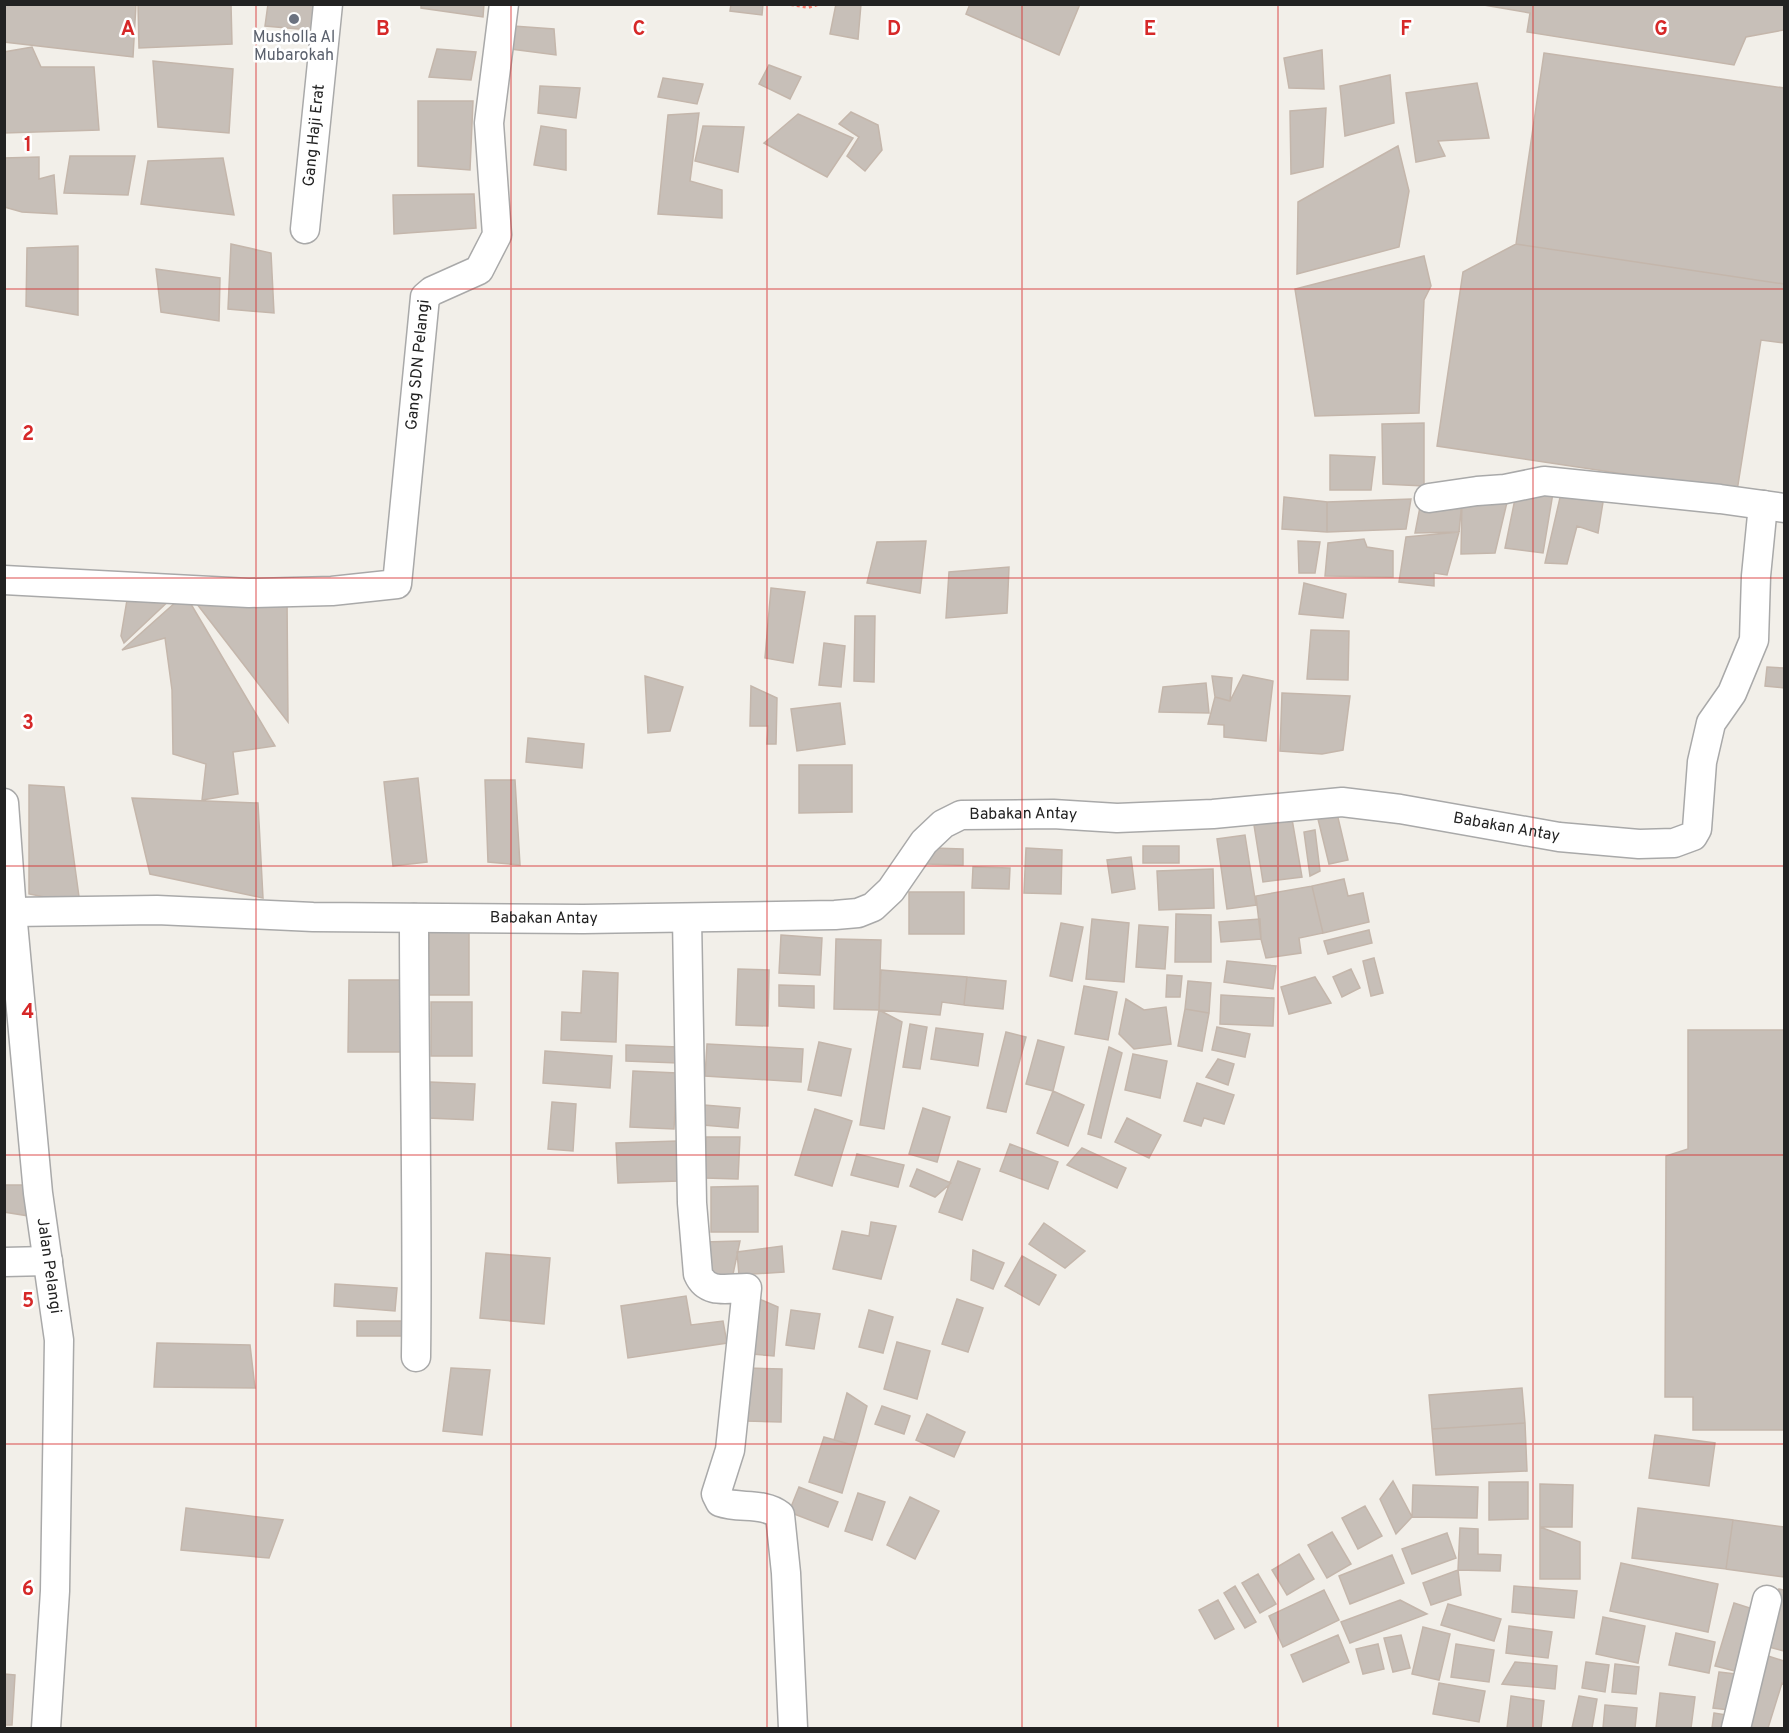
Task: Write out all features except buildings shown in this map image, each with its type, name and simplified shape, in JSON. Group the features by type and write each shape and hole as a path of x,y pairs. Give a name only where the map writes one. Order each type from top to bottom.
{"street":[{"name":"Gang Haji Erat","path":"305,230 328,4"},
{"name":"Gang SDN Pelangi","path":"4,580 249,593 332,591 397,584 425,297 432,291 479,270 497,235 489,123 504,4"},
{"path":"1428,498 1505,489 1544,481 1774,506"},
{"name":"Babakan Antay","path":"12,912 157,910 313,917 414,918 687,918 825,916 858,913 873,908 891,890 924,842 942,824 961,815 1053,814 1117,818 1213,814 1342,802 1400,809 1559,837 1657,845 1685,839 1693,836 1697,829 1702,762 1711,723 1732,693 1754,640 1756,576 1774,506"},
{"name":"Jalan Pelangi","path":"4,803 38,1193 59,1340 55,1591 46,1728"},
{"path":"414,918 416,1357"},
{"path":"687,918 692,1203 698,1274 703,1283 711,1288 747,1288 730,1450 716,1494 720,1502 769,1508 780,1515 786,1574 793,1728"},
{"path":"4,1262 48,1261"},
{"path":"1736,1728 1767,1600"}],"path":[{"path":"791,4 808,7 818,4"}],"place":[{"name":"Musholla Al Mubarokah","path":"294,19"}]}
